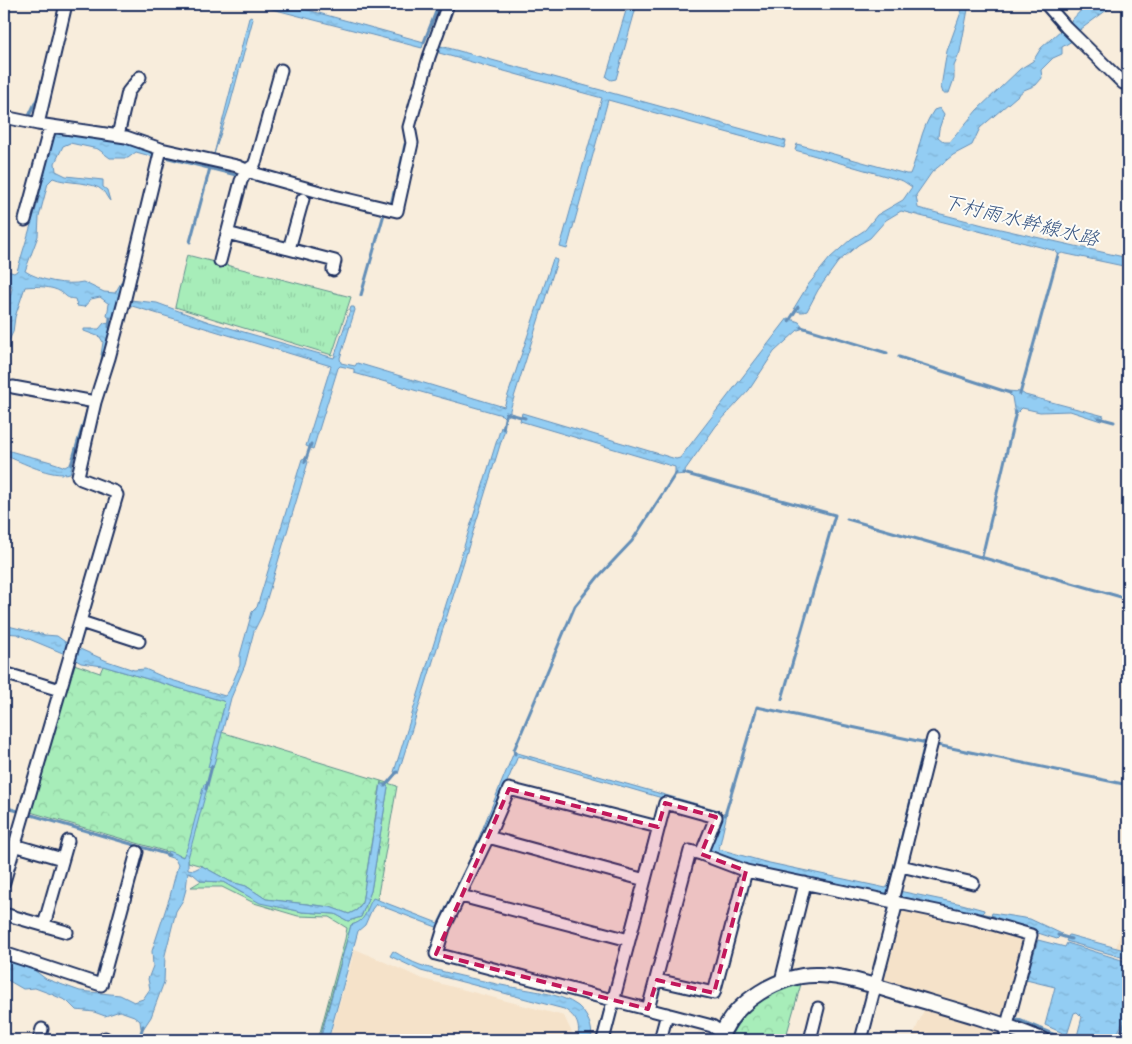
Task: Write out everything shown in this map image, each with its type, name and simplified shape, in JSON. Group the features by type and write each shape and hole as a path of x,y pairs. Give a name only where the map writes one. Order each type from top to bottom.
{"street":[{"path":"38,124 66,4"},
{"path":"4,117 118,136 196,158 207,158 334,196 397,211 412,143 409,127 429,58 448,4"},
{"path":"1046,4 1070,31 1123,83 1128,84"},
{"path":"220,261 241,180 256,160 280,70"},
{"path":"118,136 128,92 140,77"},
{"path":"25,220 50,126"},
{"path":"4,882 117,495 115,492 80,479 78,476 91,401 109,358 161,149"},
{"path":"289,249 303,199"},
{"path":"227,233 335,261 333,270"},
{"path":"13,386 91,401"},
{"path":"81,622 139,641"},
{"path":"4,674 60,690"},
{"path":"861,1040 894,901 895,888 933,738"},
{"path":"654,826 508,788 488,838 444,928 436,954 712,1026 721,1036 738,1011 760,992 781,981 818,974 874,986 1007,1025 1042,1040"},
{"path":"603,1040 610,999 654,826 664,803 716,817 701,854"},
{"path":"488,838 641,879"},
{"path":"44,926 68,841"},
{"path":"14,845 62,859"},
{"path":"648,1009 690,851 746,871 975,919 1031,935 1007,1025 1005,1040"},
{"path":"4,953 101,985 137,852"},
{"path":"901,866 972,883"},
{"path":"657,980 714,993 746,871"},
{"path":"781,981 805,883"},
{"path":"461,896 625,939"},
{"path":"4,914 67,932"},
{"path":"810,1040 818,1008"},
{"path":"660,1040 667,1014"}],"highlighted area":[{"path":"509,789 658,827 665,803 716,817 701,854 746,871 714,993 657,980 648,1009 436,954"}],"shaded area":[{"path":"904,906 1027,937 1005,1016 884,982"},
{"path":"1128,909 1128,951 1116,948"},
{"path":"355,949 423,979 564,1016 574,1037 573,1040 329,1040"},
{"path":"925,1008 1003,1031 1001,1040 911,1040"}],"green space":[{"path":"187,255 351,297 332,355 175,307"},
{"path":"71,663 100,673 103,666 223,701 225,703 218,731 381,781 362,903 357,910 349,914 330,907 266,899 246,886 231,882 202,866 188,862 188,858 27,811"},
{"path":"381,781 397,786 377,900 373,899 363,918 351,925 318,1040 347,928 329,917 298,916 254,903 222,887 191,887 201,881 223,882 242,893 302,912 335,914 348,921 361,917 371,891 388,787 385,784 381,784"},
{"path":"801,984 785,1040 729,1040 741,1020 758,1003 778,991"}],"water":[{"path":"253,4 286,4 424,42 422,48"},
{"path":"628,4 637,4 616,79 611,80 606,77"},
{"path":"964,4 969,4 960,52 954,66 954,79 949,93 943,93 941,87 947,51"},
{"path":"1087,4 1115,4 1077,32 1069,23"},
{"path":"249,18 253,19 230,105 214,154"},
{"path":"1062,29 1072,41 1062,47 1062,54 1053,58 1041,70 1042,78 1036,85 1024,90 980,128 972,145 953,155 932,172 916,195 918,208 987,226 1128,258 1128,267 1062,253 1058,255 1056,251 901,211 886,220 870,238 858,245 838,262 818,290 807,311 801,312 795,309 808,285 830,258 851,239 865,230 877,215 903,200 912,187 903,181 795,150 797,144 910,174 925,126 934,110 940,108 944,114 938,137 944,142 950,142 977,110 1020,69 1033,61 1041,48"},
{"path":"441,46 786,141 784,148 608,100 567,249 560,247 602,98 439,53"},
{"path":"54,134 119,141 144,148 156,154 154,157 136,152 128,158 110,158 98,149 70,143 63,146 55,163 56,171 66,176 103,180 103,187 107,190 110,201 99,188 53,178 48,183 39,217 38,236 25,271 61,283 83,282 104,292 115,293 122,281 125,267 128,268 130,300 157,303 209,322 334,358 351,307 354,307 355,310 340,358 341,363 355,366 357,363 504,407 553,259 556,259 557,261 510,414 505,418 502,415 354,373 354,369 340,366 313,449 306,446 331,366 122,303 116,315 110,318 107,316 109,304 100,297 91,299 84,307 77,306 75,299 68,298 57,290 43,287 25,287 15,317 13,332 6,347 6,360 4,363 4,318 12,289 11,284 4,281 4,270 14,273 17,271 37,205"},
{"path":"788,318 799,322 804,328 798,330 774,352 749,390 716,426 685,470 686,474 675,475 675,467 520,421 522,413 676,459 680,458"},
{"path":"104,323 110,324 111,330 104,355 101,355 103,342 100,337 84,331 84,329 99,329"},
{"path":"1006,391 1021,392 1025,395 1104,416 1101,421 1070,411 1040,412 1022,408 1015,415 1012,397"},
{"path":"501,427 505,429 398,774 394,772"},
{"path":"4,449 65,467 70,464 72,466 70,473 54,473 37,468 4,455"},
{"path":"306,458 308,462 262,615 254,631 245,665 231,698 213,768 208,767 225,703 223,701 103,666 81,663 74,659 77,649 134,670 145,669 168,679 225,696 240,665 240,655 252,612 257,607 302,459"},
{"path":"4,625 57,636 68,644 65,654 17,634 4,633"},
{"path":"924,743 927,743 888,897 743,864 712,853 710,847 724,812 727,813 719,849 765,862 886,888 889,884"},
{"path":"514,752 718,810 717,814 518,756 477,853 439,928 376,904 365,925 358,931 328,1040 320,1040 351,925 363,918 373,898 438,923 473,852"},
{"path":"204,784 208,785 188,858 188,869 194,870 202,866 231,882 246,886 266,899 330,907 349,914 357,910 362,903 381,784 385,784 388,787 371,891 361,917 348,921 335,914 302,912 260,903 223,882 201,881 188,872 183,900 176,911 165,955 164,982 151,1017 143,1029 141,1028 140,1021 134,1016 120,1011 105,1016 94,1012 76,1010 67,1001 35,988 23,989 4,978 4,959 34,970 46,979 80,991 120,995 134,1002 143,999 150,989 148,979 153,966 152,951 178,865 175,859 166,856 168,851 183,857 188,846"},
{"path":"899,891 984,910 982,918 897,899"},
{"path":"992,913 1030,919 1062,934 1057,939 990,918"},
{"path":"1069,935 1128,951 1128,959 1066,941"},
{"path":"1038,940 1065,947 1067,943 1128,962 1128,1012 1114,1040 1076,1040 1082,1017 1077,1012 1074,1013 1067,1035 1045,1025 1055,987 1026,980"},
{"path":"393,951 429,968 501,985 541,992 570,1001 578,1006 587,1017 592,1031 591,1040 577,1040 577,1022 564,1009 421,971 390,956"}],"waterway":[{"path":"424,42 439,4"},
{"path":"28,118 37,99 46,68"},
{"path":"398,177 405,144"},
{"path":"161,156 240,176"},
{"path":"190,242 210,168"},
{"path":"246,177 269,184"},
{"path":"391,204 394,192"},
{"path":"377,212 384,214"},
{"path":"361,295 384,214"},
{"path":"1020,394 1058,255"},
{"path":"789,321 798,307"},
{"path":"109,327 110,318"},
{"path":"801,327 887,353"},
{"path":"101,366 103,353"},
{"path":"899,357 1010,393"},
{"path":"71,465 88,408"},
{"path":"982,557 1016,412"},
{"path":"503,429 506,413 525,418"},
{"path":"1099,418 1114,422"},
{"path":"305,462 311,444"},
{"path":"515,754 514,750 575,606 598,577 632,541 676,473"},
{"path":"683,473 835,515 782,699"},
{"path":"847,519 1128,599"},
{"path":"725,815 757,707 927,743"},
{"path":"937,745 1128,785"},
{"path":"206,789 212,766"},
{"path":"385,786 397,772"},
{"path":"4,807 169,855"},
{"path":"640,875 650,838"},
{"path":"624,936 639,881"},
{"path":"981,914 994,917"},
{"path":"1058,935 1071,939"},
{"path":"608,996 623,942"},
{"path":"597,1040 607,1002"},
{"path":"1117,1040 1128,1017"},
{"path":"1014,1018 1067,1040"},
{"path":"139,1040 143,1026"}],"water label":[{"name":"下村雨水幹線水路","path":"1021,220"}]}
